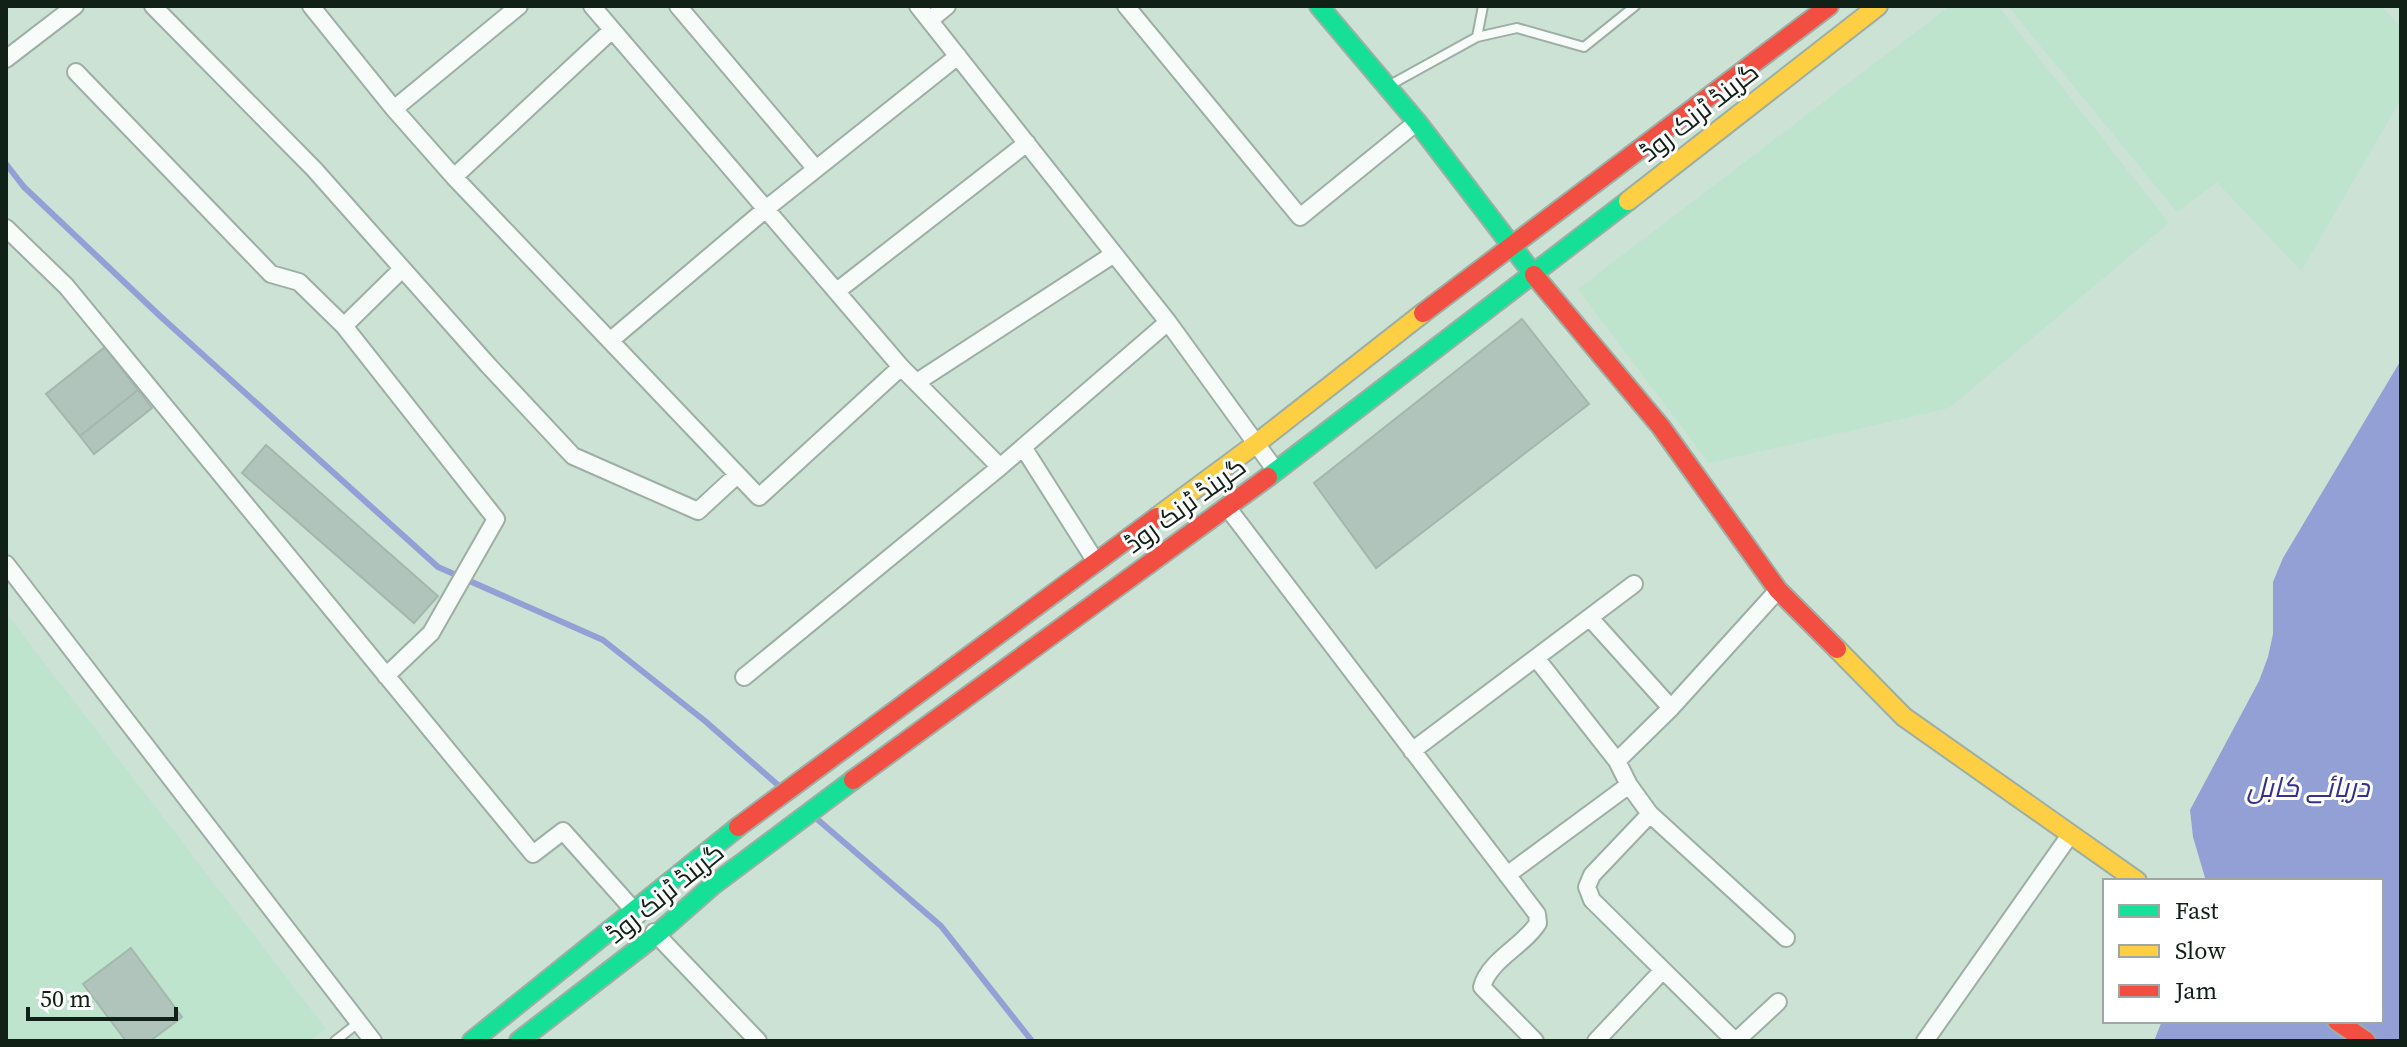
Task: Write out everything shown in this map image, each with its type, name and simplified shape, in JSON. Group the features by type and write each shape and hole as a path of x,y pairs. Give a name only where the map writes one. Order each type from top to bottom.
{"main road":[{"path":"1319,6 1417,122 1510,245 1661,427 1778,590 1904,717 2134,879"},
{"name":"گرینڈ ٹرنک روڈ","path":"472,1041 698,857 1257,443 1510,245 1829,6"},
{"name":"گرینڈ ٹرنک روڈ","path":"519,1041 656,935 713,885 938,716 1276,471 1534,275 1878,6"},
{"path":"2340,1023 2366,1041"}],"street":[{"path":"6,59 75,6"},
{"path":"153,6 314,169 573,456 698,511 737,475"},
{"path":"312,6 394,109 454,177 759,497 901,367"},
{"path":"394,109 519,6"},
{"path":"592,6 901,367 1000,467"},
{"path":"678,6 816,169"},
{"path":"918,6 1168,322 1276,471"},
{"path":"930,20 947,6"},
{"path":"1126,6 1300,217 1417,122"},
{"path":"454,177 612,30"},
{"path":"611,340 767,208 958,56"},
{"path":"76,72 271,274 299,282 344,326 496,519 431,633 386,676"},
{"path":"837,291 1027,143"},
{"path":"6,228 66,286 533,854 563,831 656,935 758,1041"},
{"path":"917,382 1114,254"},
{"path":"344,326 402,269"},
{"path":"744,677 1000,467 1168,322"},
{"path":"1023,447 1096,562"},
{"path":"1227,507 1537,914 1538,923 1532,932 1485,976 1482,987 1535,1041"},
{"path":"6,564 373,1041"},
{"path":"1412,751 1634,584"},
{"path":"1617,761 1671,708 1778,590"},
{"path":"1590,618 1671,708"},
{"path":"1536,658 1617,761 1629,785 1650,814 1786,938"},
{"path":"1507,875 1629,785"},
{"path":"1650,814 1592,875 1587,887 1592,900 1736,1041 1778,1002"},
{"path":"1925,1041 2070,835"},
{"path":"1596,1041 1663,970"}],"lane":[{"path":"1477,37 1483,6"},
{"path":"1386,87 1477,37 1517,28 1584,47 1635,6"},
{"path":"335,1041 359,1023"}],"shaded area":[{"path":"1950,6 1998,6 2169,223 1949,408 1709,463 1578,289"},
{"path":"2008,6 2381,6 2401,28 2401,99 2301,271 2217,182 2177,212"},
{"path":"6,613 326,1029 310,1041 6,1041"}],"water":[{"name":"دریائے کابل","path":"2401,360 2401,1041 2154,1041 2161,1023 2383,1023 2383,879 2205,879 2193,837 2190,810 2259,681 2268,657 2273,634 2273,582 2283,558"}],"building":[{"path":"1522,319 1589,404 1376,568 1314,483"},
{"path":"105,347 138,390 80,436 46,394"},
{"path":"138,390 152,408 94,454 80,436"},
{"path":"266,445 438,596 414,623 242,473"},
{"path":"131,948 182,1017 150,1041 126,1041 83,984"}],"waterway":[{"path":"6,164 24,187 160,316 438,567 603,640 705,721 779,786"},
{"path":"817,819 941,926 1032,1041"}],"traffic: fast":[{"path":"1319,6 1417,122 1534,275"},
{"path":"1268,477 1628,201"},
{"path":"519,1041 656,935 713,885 853,780"},
{"path":"472,1041 738,827"}],"traffic: slow":[{"path":"1628,201 1878,6"},
{"path":"1157,517 1423,313"},
{"path":"1837,649 1904,717 2134,879"}],"traffic: jam":[{"path":"1423,313 1829,6"},
{"path":"1534,275 1661,427 1778,590 1837,649"},
{"path":"853,780 1268,477"},
{"path":"738,827 1157,517"},
{"path":"2340,1023 2366,1041"}]}
